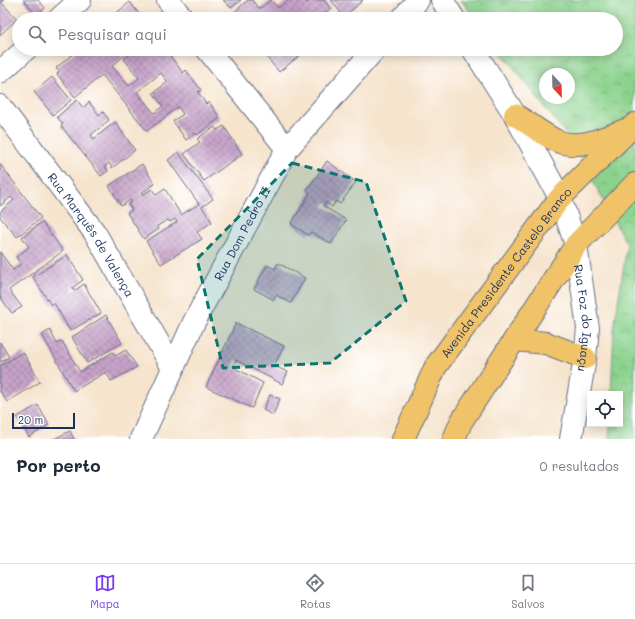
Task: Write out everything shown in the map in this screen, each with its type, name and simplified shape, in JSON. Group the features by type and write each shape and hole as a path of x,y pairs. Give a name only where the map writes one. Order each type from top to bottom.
{"main road":[{"path":"515,115 556,141 570,144 592,142 633,126"},
{"name":"Avenida Presidente Castelo Branco","path":"402,439 436,366 560,198 633,126"},
{"path":"454,439 461,422 576,245 635,184"},
{"path":"515,340 546,343 585,358"}],"street":[{"path":"67,12 80,0"},
{"path":"168,0 177,12"},
{"path":"408,12 418,0"},
{"path":"442,0 450,12"},
{"path":"0,72 18,56"},
{"path":"213,56 287,149"},
{"name":"Rua Dom Pedro II","path":"141,439 194,322 287,149 369,56"},
{"name":"Rua Foz do Iguaçu","path":"477,56 515,115 560,198 576,245 588,328 585,358 571,439"},
{"name":"Rua Marquês de Valença","path":"0,106 95,233 173,368"}],"highlighted area":[{"path":"292,163 366,182 406,301 330,363 223,368 197,259"}],"green space":[{"path":"461,0 635,0 635,439 609,439 610,427 623,427 623,391 611,391 614,328 627,245 573,143 542,104 575,104 575,68 539,68 539,100 505,56 623,56 623,12 470,12"}],"building":[{"path":"0,0 4,0 1,2 12,14 12,24 0,35"},
{"path":"23,0 38,0 45,8 40,12 34,12"},
{"path":"223,0 241,0 231,8"},
{"path":"248,0 252,0 259,9 271,0 278,8 289,0 305,0 307,3 311,0 324,0 331,9 326,12 234,12"},
{"path":"331,0 363,0 350,12 340,12"},
{"path":"130,2 138,12 118,12"},
{"path":"71,56 124,56 112,66 129,86 139,78 124,59 128,56 170,56 183,73 186,70 201,90 198,92 206,104 209,102 220,118 197,135 195,133 186,140 173,121 183,114 178,107 147,131 102,75 75,97 57,74 59,72 56,68","holes":["161,73 168,82 153,93 163,106 154,113 137,92"]},
{"path":"266,56 299,56 279,72"},
{"path":"52,77 71,100 53,115 34,92"},
{"path":"77,100 83,108 89,102 99,115 103,112 109,120 91,135 94,139 115,122 135,150 112,168 109,163 105,166 108,171 101,176 61,126 63,124 57,117"},
{"path":"224,126 242,154 204,181 184,154 200,142 197,139 214,127 217,130"},
{"path":"178,152 213,199 202,207 212,222 197,232 202,239 161,264 146,241 177,222 175,219 170,222 168,220 157,226 159,229 144,239 127,213 132,210 128,204 132,202 130,200 121,206 109,186 142,164 155,184 141,193 142,195 152,189 156,195 165,189 181,215 199,204 168,160"},
{"path":"327,161 356,182 340,204 336,201 332,207 326,202 323,206 346,220 331,244 311,232 308,235 291,224 310,193 307,190"},
{"path":"0,164 41,218 17,237 0,217 0,212 14,200 11,197 0,206"},
{"path":"42,222 63,251 9,290 22,307 12,313 0,297 0,252 13,270 21,264 16,257 29,247 22,237"},
{"path":"67,255 83,280 72,288 74,291 84,284 101,313 70,331 54,303 51,305 33,277"},
{"path":"278,263 305,278 291,303 276,295 274,300 254,289 267,265 275,269"},
{"path":"106,315 122,343 87,363 72,337"},
{"path":"236,323 284,346 274,366 288,372 282,384 236,360 233,367 263,383 252,408 206,387"},
{"path":"50,330 57,344 62,341 80,372 113,352 115,356 126,350 137,367 111,381 106,372 74,391 42,335"},
{"path":"0,342 9,357 0,362"},
{"path":"23,352 40,382 7,402 0,391 0,366"},
{"path":"270,395 280,399 273,415 263,410"},
{"path":"38,405 49,425 29,437 17,417"},
{"path":"70,431 74,439 54,439"}]}
